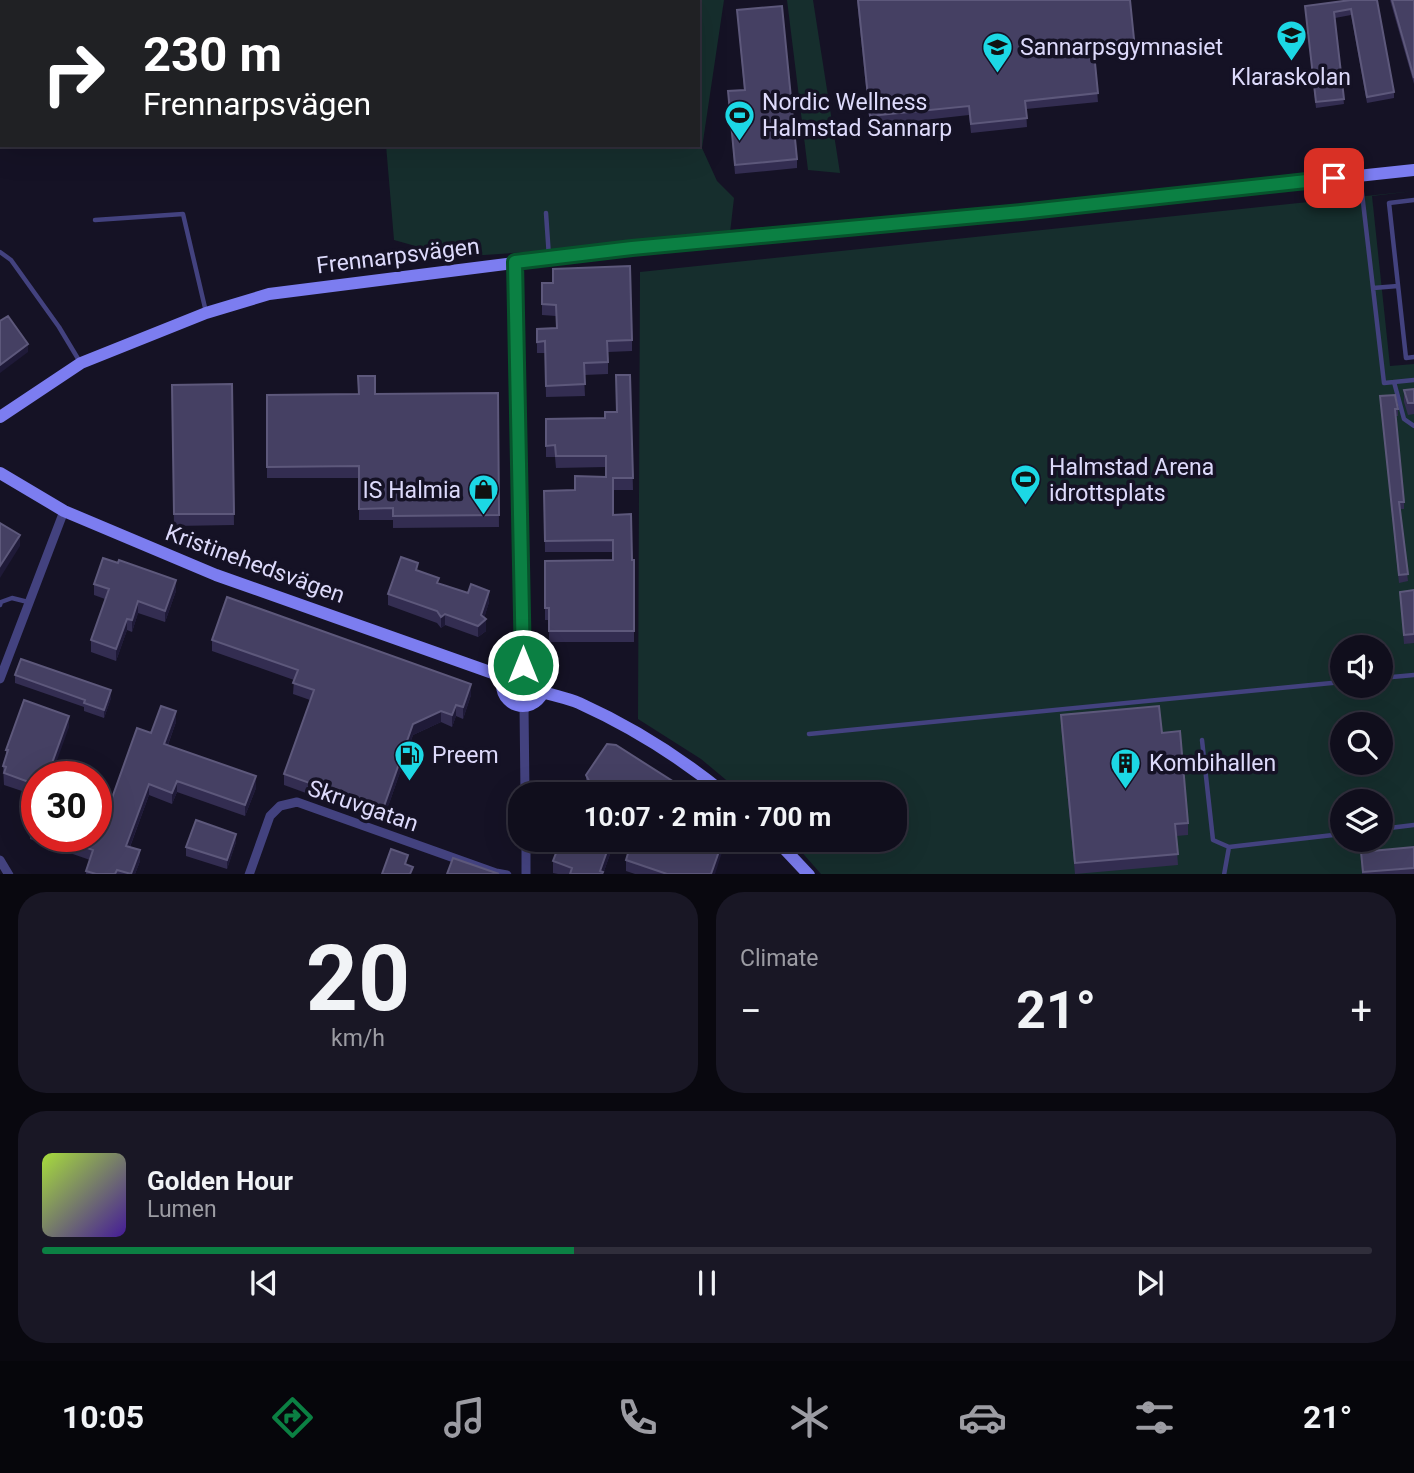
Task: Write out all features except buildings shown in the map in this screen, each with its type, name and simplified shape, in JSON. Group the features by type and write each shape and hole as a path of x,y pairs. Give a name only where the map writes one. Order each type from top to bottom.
{"street":[{"name":"Frennarpsvägen","path":"0,417 81,363 206,313 270,294 632,248 1021,212 1414,170"},
{"path":"515,262 523,665"},
{"name":"Kristinehedsvägen","path":"0,473 64,511 216,575 504,677"},
{"path":"0,679 64,511"},
{"path":"523,665 531,666 539,672 544,683 543,692 534,703 524,706 513,703 505,696 503,688 504,677 512,668 523,665"},
{"path":"543,692 577,703 636,731 689,765 710,782"},
{"path":"524,706 525,782"},
{"name":"Skruvgatan","path":"249,874 270,816 280,806 297,802 496,873 507,874"},
{"path":"526,852 527,874"},
{"path":"788,852 809,874"},
{"path":"0,860 9,874"}],"lane":[{"path":"1360,175 1384,383 1414,380"},
{"path":"1414,200 1389,203 1406,358 1414,357"},
{"path":"546,213 549,258"},
{"path":"95,220 183,214 206,313"},
{"path":"0,252 11,260 81,363"},
{"path":"1373,288 1398,285"},
{"path":"1394,382 1405,419 1414,426"},
{"path":"0,605 12,598 28,602"},
{"path":"1393,677 1414,675"},
{"path":"809,734 1330,683"},
{"path":"1202,740 1213,840 1229,847 1330,835"},
{"path":"1393,828 1414,825"},
{"path":"1224,874 1229,847"}],"green space":[{"path":"700,0 724,0 702,148 717,181 734,198 730,233 571,249 455,257 394,240 386,147 700,147"},
{"path":"787,0 813,0 840,173 808,170"},
{"name":"Halmstad Arena idrottsplats","path":"1414,191 1372,196 1390,366 1414,364 1414,874 821,874 802,852 907,852 907,782 729,782 701,759 638,719 640,272"}],"place":[{"name":"Klaraskolan","path":"1291,63"},
{"name":"Sannarpsgymnasiet","path":"997,74"},
{"name":"Nordic Wellness Halmstad Sannarp","path":"739,142"},
{"name":"Halmstad Arena idrottsplats","path":"1026,507"},
{"name":"IS Halmia","path":"484,517"},
{"name":"Preem","path":"409,782"},
{"name":"Kombihallen","path":"1126,790"}],"route":[{"path":"523,665 523,558 515,262 1334,178"}]}
